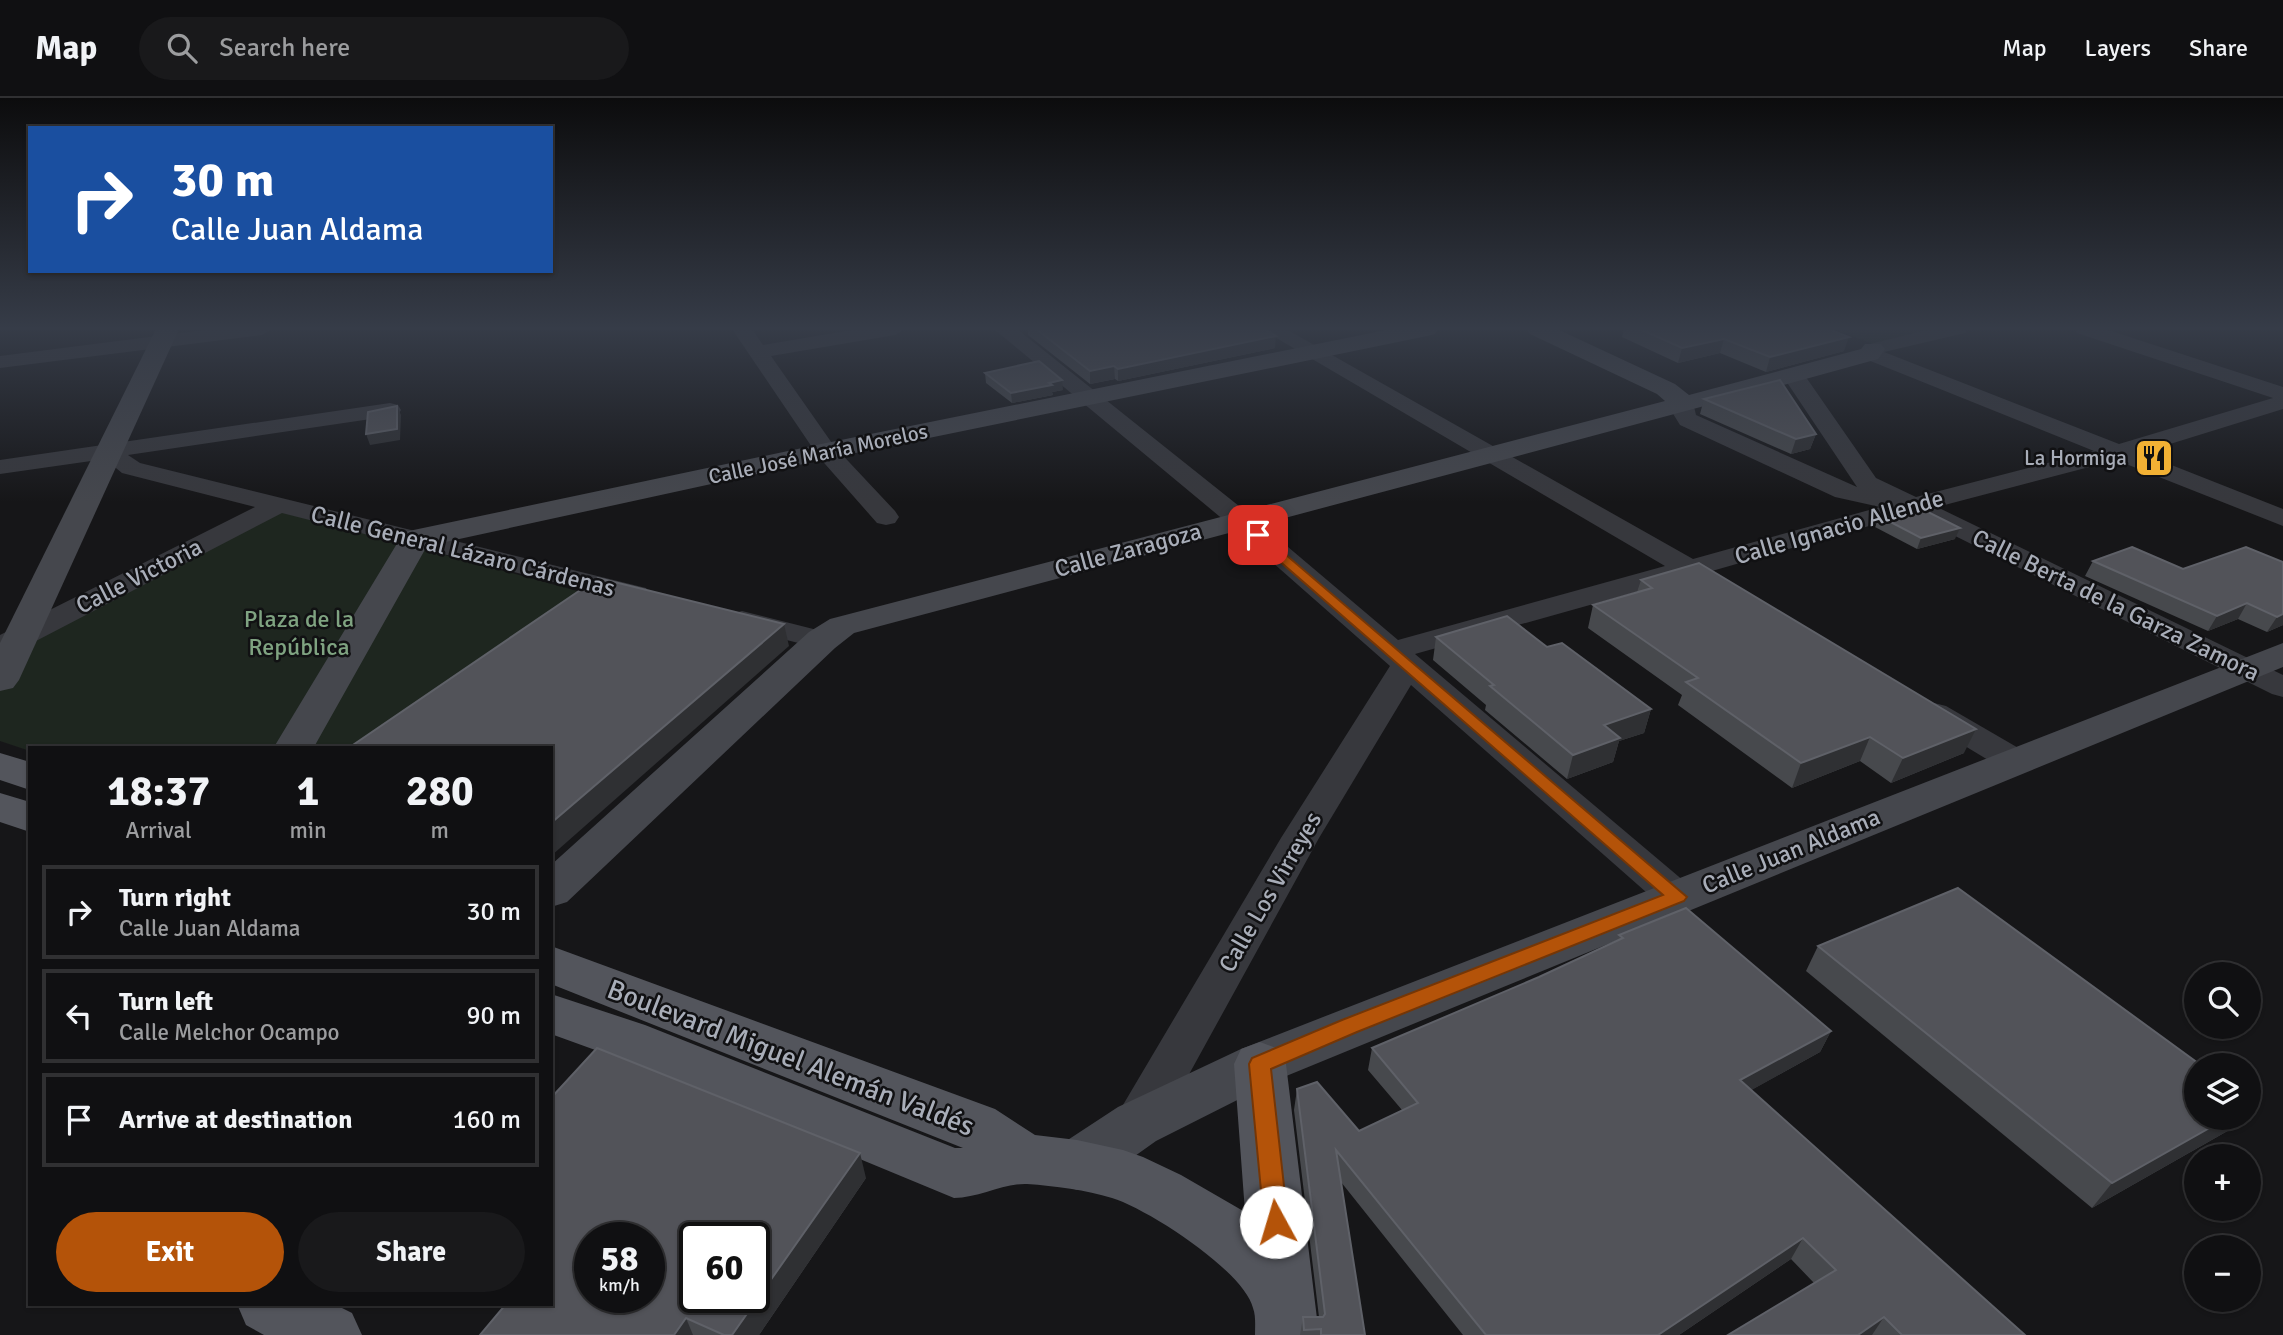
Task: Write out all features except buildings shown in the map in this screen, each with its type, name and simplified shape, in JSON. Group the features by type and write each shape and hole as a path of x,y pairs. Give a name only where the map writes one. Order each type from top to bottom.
{"main road":[{"path":"0,680 9,642 111,450 141,387"},
{"name":"Calle José María Morelos","path":"415,539 826,451 1146,387"},
{"path":"1659,387 1684,403"},
{"name":"Calle Zaragoza","path":"553,889 822,640 842,626 1747,387"},
{"path":"295,746 415,539"},
{"name":"Calle Juan Aldama","path":"1051,1162 1137,1124 1260,1064 1350,1026 2015,761 2271,670"},
{"path":"0,766 28,776"},
{"path":"0,807 28,817"},
{"name":"Boulevard Miguel Alemán Valdés","path":"553,965 976,1126 1051,1162"},
{"name":"Boulevard Miguel Alemán Valdés","path":"553,1015 627,1040 954,1172 971,1173 1051,1162"},
{"path":"1260,1064 1285,1318"},
{"path":"1051,1162 1123,1175 1161,1193 1235,1238 1262,1267 1285,1318"},
{"path":"272,1306 330,1335"}],"street":[{"path":"782,387 826,451 886,517"},
{"path":"1073,387 1240,520 1677,897"},
{"path":"1371,387 1727,590"},
{"path":"1801,387 1867,483 1912,506"},
{"path":"1957,387 2283,518"},
{"path":"2261,387 2283,394"},
{"name":"Calle Ignacio Allende","path":"1401,657 1691,569 2116,452 2283,402"},
{"path":"1684,403 1683,412 1688,420 1844,492 1912,506"},
{"path":"0,467 390,410"},
{"name":"Calle General Lázaro Cárdenas","path":"111,450 117,459 131,468 660,600"},
{"name":"Calle Victoria","path":"9,642 278,505"},
{"name":"Calle Berta de la Garza Zamora","path":"1912,506 2271,670"},
{"path":"714,613 822,640"},
{"name":"Calle Los Virreyes","path":"1137,1124 1401,657"},
{"path":"1907,697 2015,761"}],"green space":[{"name":"Plaza de la República","path":"284,511 603,598 395,746 28,746 28,750 0,741 0,657"}],"place":[{"name":"La Hormiga","path":"2154,458"}],"route":[{"path":"1258,535 1677,897 1260,1064 1276,1222"}]}
